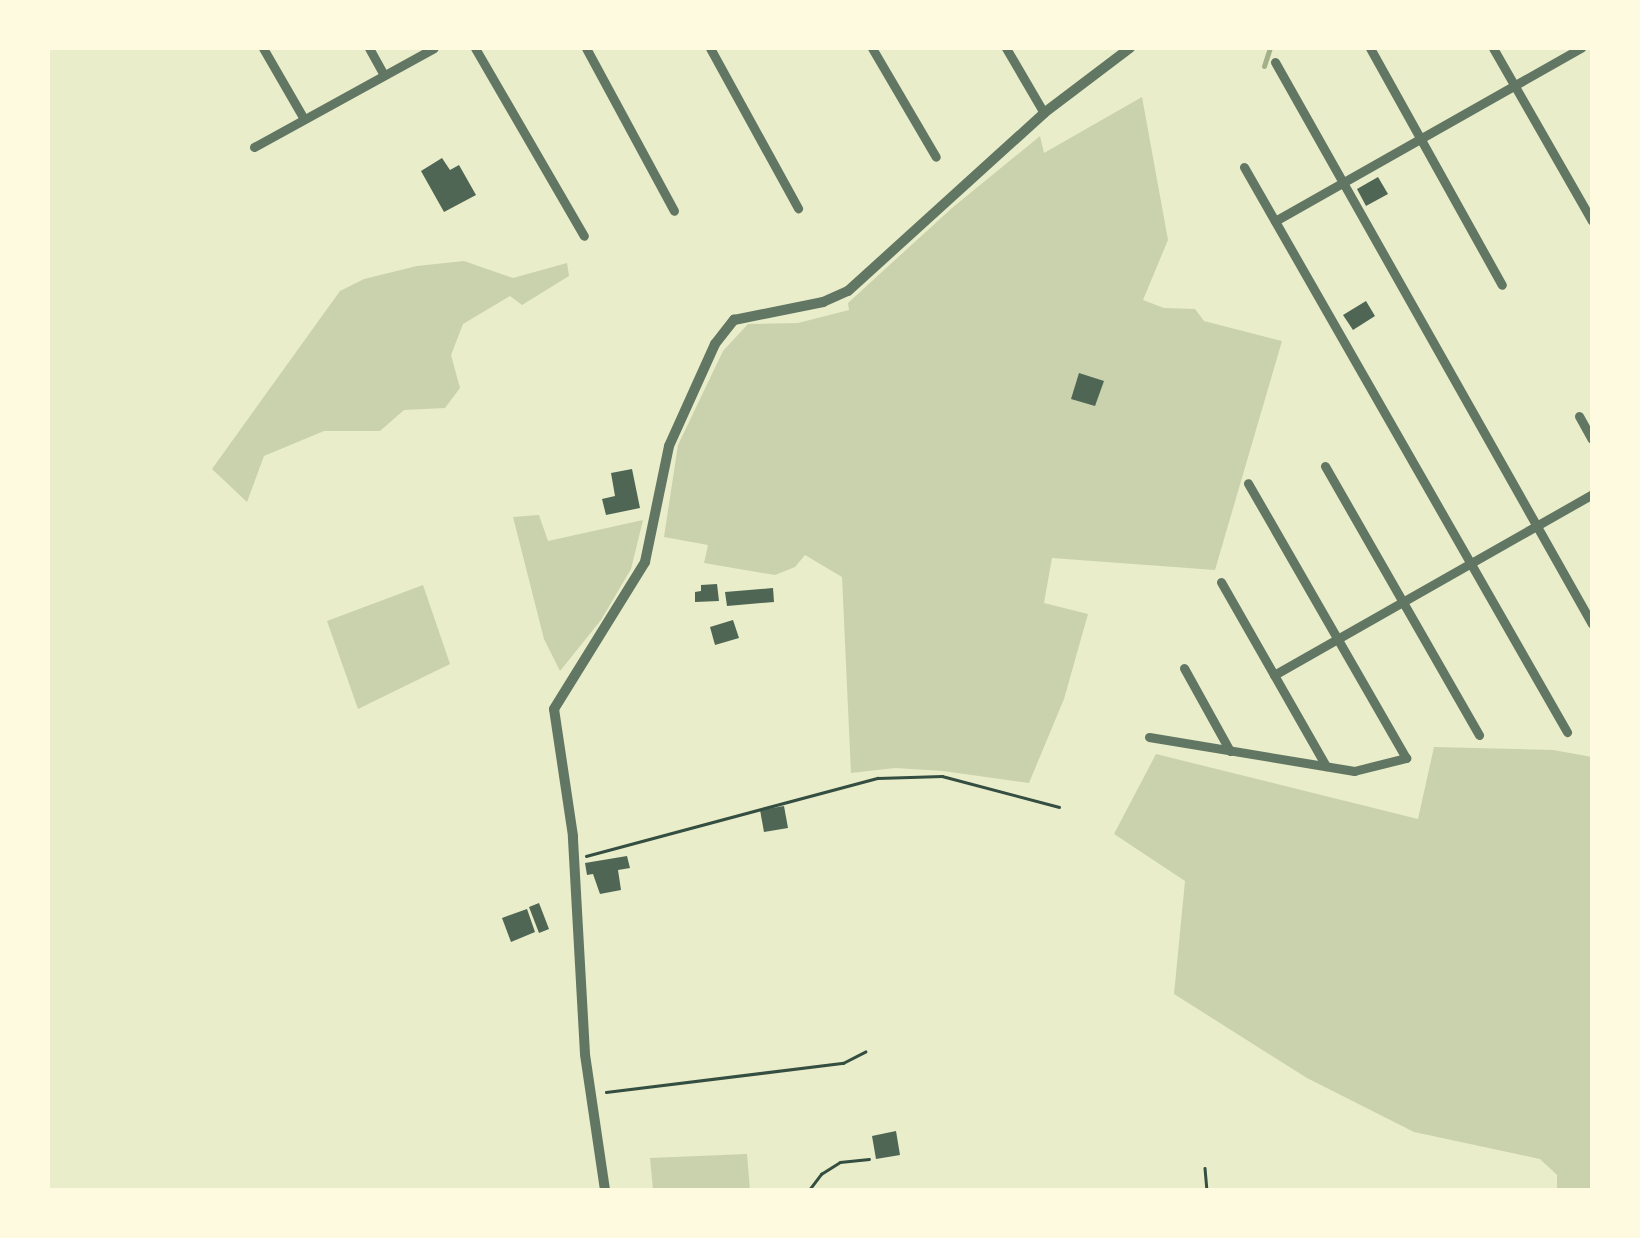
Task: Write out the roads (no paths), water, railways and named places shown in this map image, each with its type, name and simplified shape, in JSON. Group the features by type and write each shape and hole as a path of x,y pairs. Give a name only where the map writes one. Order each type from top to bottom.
{"street":[{"path":"263,48 304,119"},
{"path":"369,48 384,75"},
{"path":"254,146 434,48"},
{"path":"475,48 584,236"},
{"path":"586,48 674,211"},
{"path":"710,48 798,208"},
{"path":"872,48 936,157"},
{"path":"1006,48 1044,113"},
{"path":"605,1190 590,1094 575,859 554,710 564,688 634,585 645,562 669,446 714,344 734,320 755,312 823,302 848,291 1044,113 1130,48"},
{"path":"1370,48 1502,284"},
{"path":"1493,48 1592,220"},
{"path":"1275,221 1581,48"},
{"path":"1275,62 1592,624"},
{"path":"1244,167 1566,732"},
{"path":"1579,416 1592,439"},
{"path":"1325,466 1479,735"},
{"path":"1149,738 1354,771 1406,758 1248,482"},
{"path":"1274,675 1592,494"},
{"path":"1222,582 1326,767"},
{"path":"1184,668 1230,751"}],"waterway":[{"path":"1264,66 1270,48"}]}
